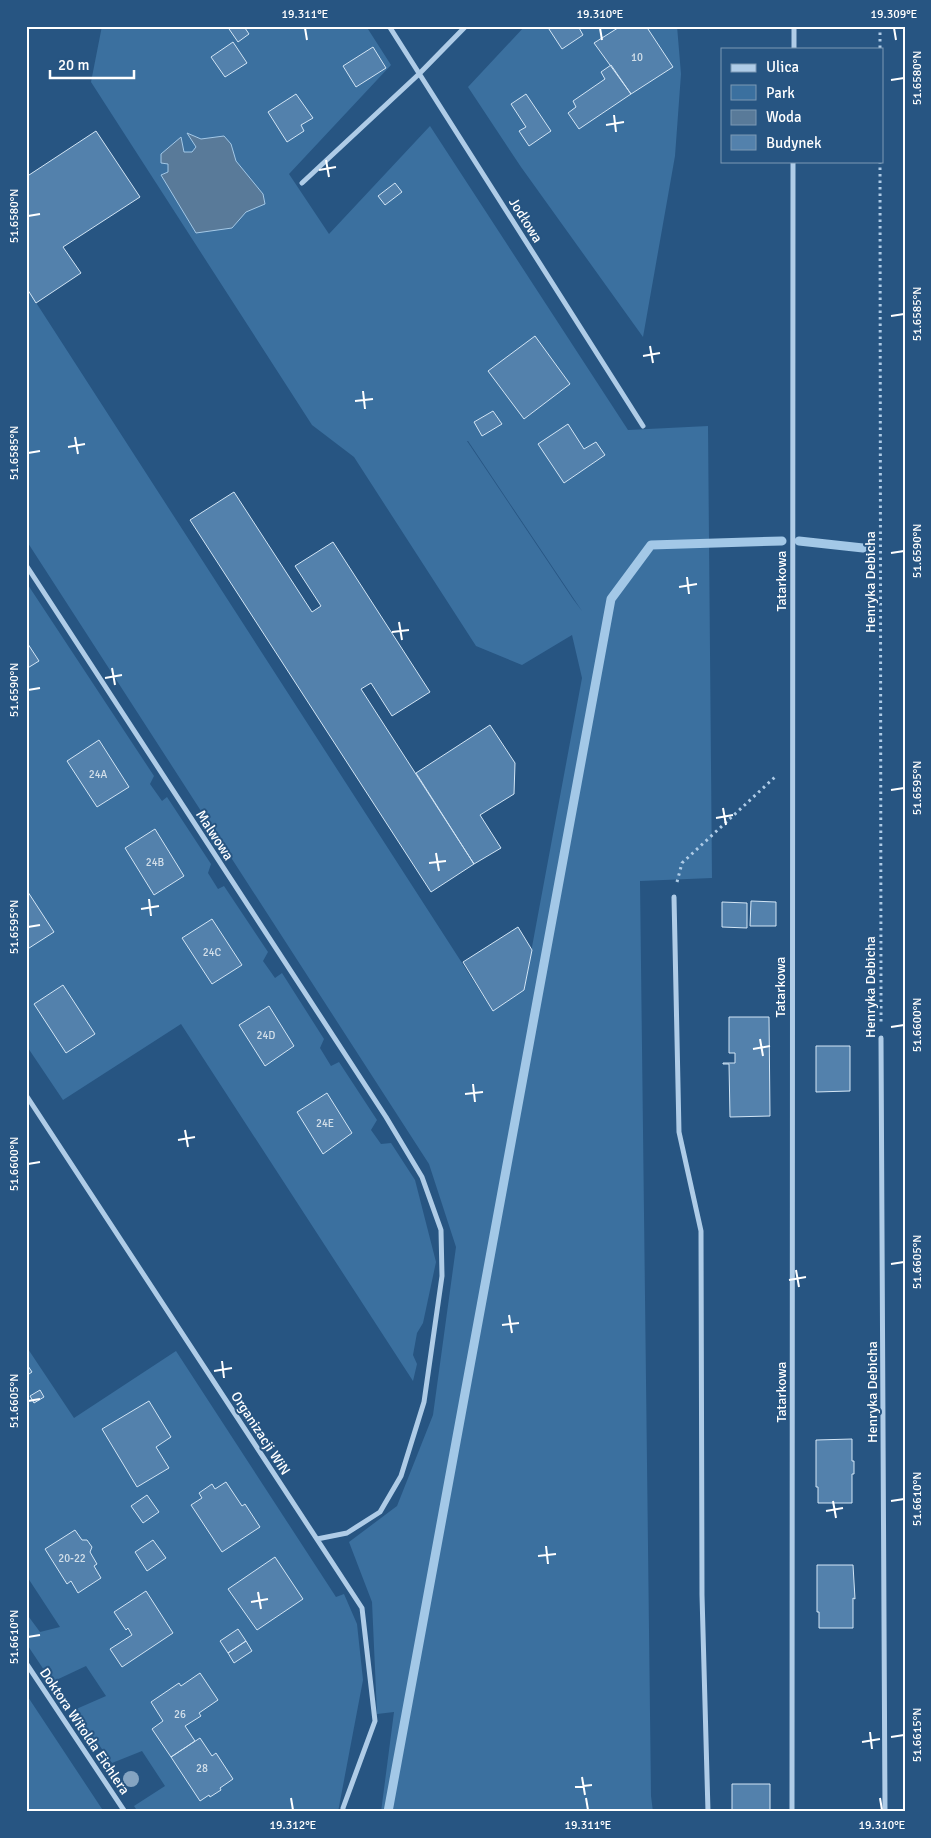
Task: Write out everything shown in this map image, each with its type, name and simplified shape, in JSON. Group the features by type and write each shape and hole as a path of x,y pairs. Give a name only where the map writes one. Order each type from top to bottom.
{"street":[{"name":"Jodłowa","path":"389,26 643,426"},
{"path":"302,183 419,74 466,26"},
{"path":"794,26 794,48"},
{"name":"Tatarkowa","path":"792,1812 793,162"},
{"name":"Malwowa","path":"26,565 386,1117 422,1178 441,1230 442,1276 424,1402 401,1476 380,1512 347,1533 317,1539"},
{"path":"674,898 678,1132 701,1231 702,1595 708,1812"},
{"name":"Henryka Debicha","path":"881,1038 885,1812"},
{"name":"Organizacji WiN","path":"26,1095 362,1608 375,1721 343,1812"},
{"name":"Doktora Witolda Eichlera","path":"26,1663 125,1812"}],"path":[{"path":"880,26 880,48"},
{"name":"Henryka Debicha","path":"880,162 881,1038"},
{"path":"674,898 682,864 792,761"}],"green space":[{"path":"102,26 366,26 391,65 289,174 329,234 430,126 628,430 708,426 712,878 640,881 651,1796 653,1812 381,1812 394,1712 377,1714 372,1602 349,1542 397,1506 433,1415 456,1247 429,1164 26,540 26,287 493,1011 524,990 582,678 572,635 522,665 476,646 354,457 312,425 91,82","holes":["467,441 468,441 582,611"]},
{"path":"525,26 677,26 681,74 675,156 643,337 521,167 468,87"},
{"path":"26,585 28,585 154,776 150,784 162,801 167,797 211,864 208,873 218,889 224,886 268,952 263,961 275,978 282,973 324,1039 320,1048 331,1066 339,1062 377,1120 371,1130 381,1144 391,1143 415,1180 436,1262 423,1323 417,1333 413,1355 417,1364 413,1381 181,1024 63,1100 26,1045"},
{"path":"26,1346 74,1418 176,1351 336,1597 344,1594 357,1624 363,1680 338,1812 138,1812 134,1806 165,1786 142,1751 112,1763 74,1710 106,1696 86,1666 52,1682 26,1643 26,1613 40,1632 60,1627 26,1575"},
{"path":"26,1694 104,1812 26,1812"}],"water":[{"path":"187,133 201,139 224,136 231,144 236,161 263,194 265,204 246,212 232,228 196,233 161,175 168,172 168,164 161,163 161,154 181,137 184,152 192,152 196,147"}],"building":[{"path":"227,26 247,26 245,28 249,34 238,42"},
{"path":"547,26 578,26 583,35 562,49"},
{"path":"621,26 646,26 673,67 631,94 594,43"},
{"path":"233,42 247,63 225,77 211,57"},
{"path":"373,47 386,68 356,87 343,66"},
{"path":"611,65 631,94 579,129 568,113 576,107 573,101 605,79 601,72"},
{"path":"296,94 313,118 301,125 304,131 287,142 268,112"},
{"path":"526,94 551,131 529,146 519,131 526,127 511,104"},
{"path":"96,131 140,197 63,247 81,273 36,303 26,287 26,177"},
{"path":"395,183 402,192 385,205 378,196"},
{"path":"535,336 570,384 524,419 488,371"},
{"path":"493,411 502,424 482,436 474,422"},
{"path":"568,424 584,449 596,442 605,455 564,483 538,444"},
{"path":"234,492 312,612 321,606 295,566 333,542 430,692 392,716 371,683 361,689 474,864 431,892 190,520"},
{"path":"26,641 39,661 26,669"},
{"path":"490,725 515,763 514,794 480,815 501,848 474,864 416,773"},
{"path":"99,740 129,787 97,807 67,761"},
{"path":"155,829 184,876 154,895 125,848"},
{"path":"26,889 54,932 26,950"},
{"path":"751,901 776,902 776,926 750,926"},
{"path":"722,902 747,903 747,928 722,927"},
{"path":"212,919 242,965 212,984 182,938"},
{"path":"518,927 532,950 524,990 493,1011 463,962"},
{"path":"63,985 95,1034 66,1053 34,1004"},
{"path":"269,1006 294,1046 265,1066 239,1025"},
{"path":"729,1017 769,1017 770,1116 730,1117 729,1064 723,1064 735,1063 735,1053 729,1053"},
{"path":"816,1046 850,1046 850,1091 816,1092"},
{"path":"327,1093 352,1133 323,1154 297,1112"},
{"path":"26,1363 32,1372 26,1376"},
{"path":"40,1390 44,1397 34,1403 30,1396"},
{"path":"149,1401 171,1437 156,1447 169,1468 137,1487 102,1429"},
{"path":"852,1439 854,1474 852,1474 852,1503 818,1503 816,1440"},
{"path":"226,1482 242,1506 245,1504 260,1527 222,1552 191,1505 202,1498 199,1493 212,1484 215,1489"},
{"path":"147,1495 159,1512 143,1523 131,1506"},
{"path":"75,1530 82,1540 87,1540 92,1547 90,1552 97,1564 94,1566 101,1578 78,1593 71,1581 67,1584 45,1549"},
{"path":"153,1540 166,1558 147,1571 135,1552"},
{"path":"275,1557 303,1599 257,1630 228,1589"},
{"path":"817,1565 853,1565 855,1599 853,1598 853,1628 819,1628"},
{"path":"146,1591 173,1633 122,1667 110,1649 132,1635 128,1628 126,1630 114,1612"},
{"path":"238,1629 246,1641 228,1653 220,1641"},
{"path":"246,1641 252,1651 234,1663 228,1653"},
{"path":"200,1673 218,1700 199,1713 201,1716 185,1726 195,1741 171,1757 152,1729 163,1721 151,1702 179,1683 181,1686"},
{"path":"200,1738 212,1756 216,1753 233,1779 220,1788 221,1790 200,1801 171,1757"},
{"path":"732,1784 770,1784 770,1812 732,1812"}],"waterway":[{"path":"388,1812 611,599 651,545 782,541"},
{"path":"799,541 863,548"}]}
